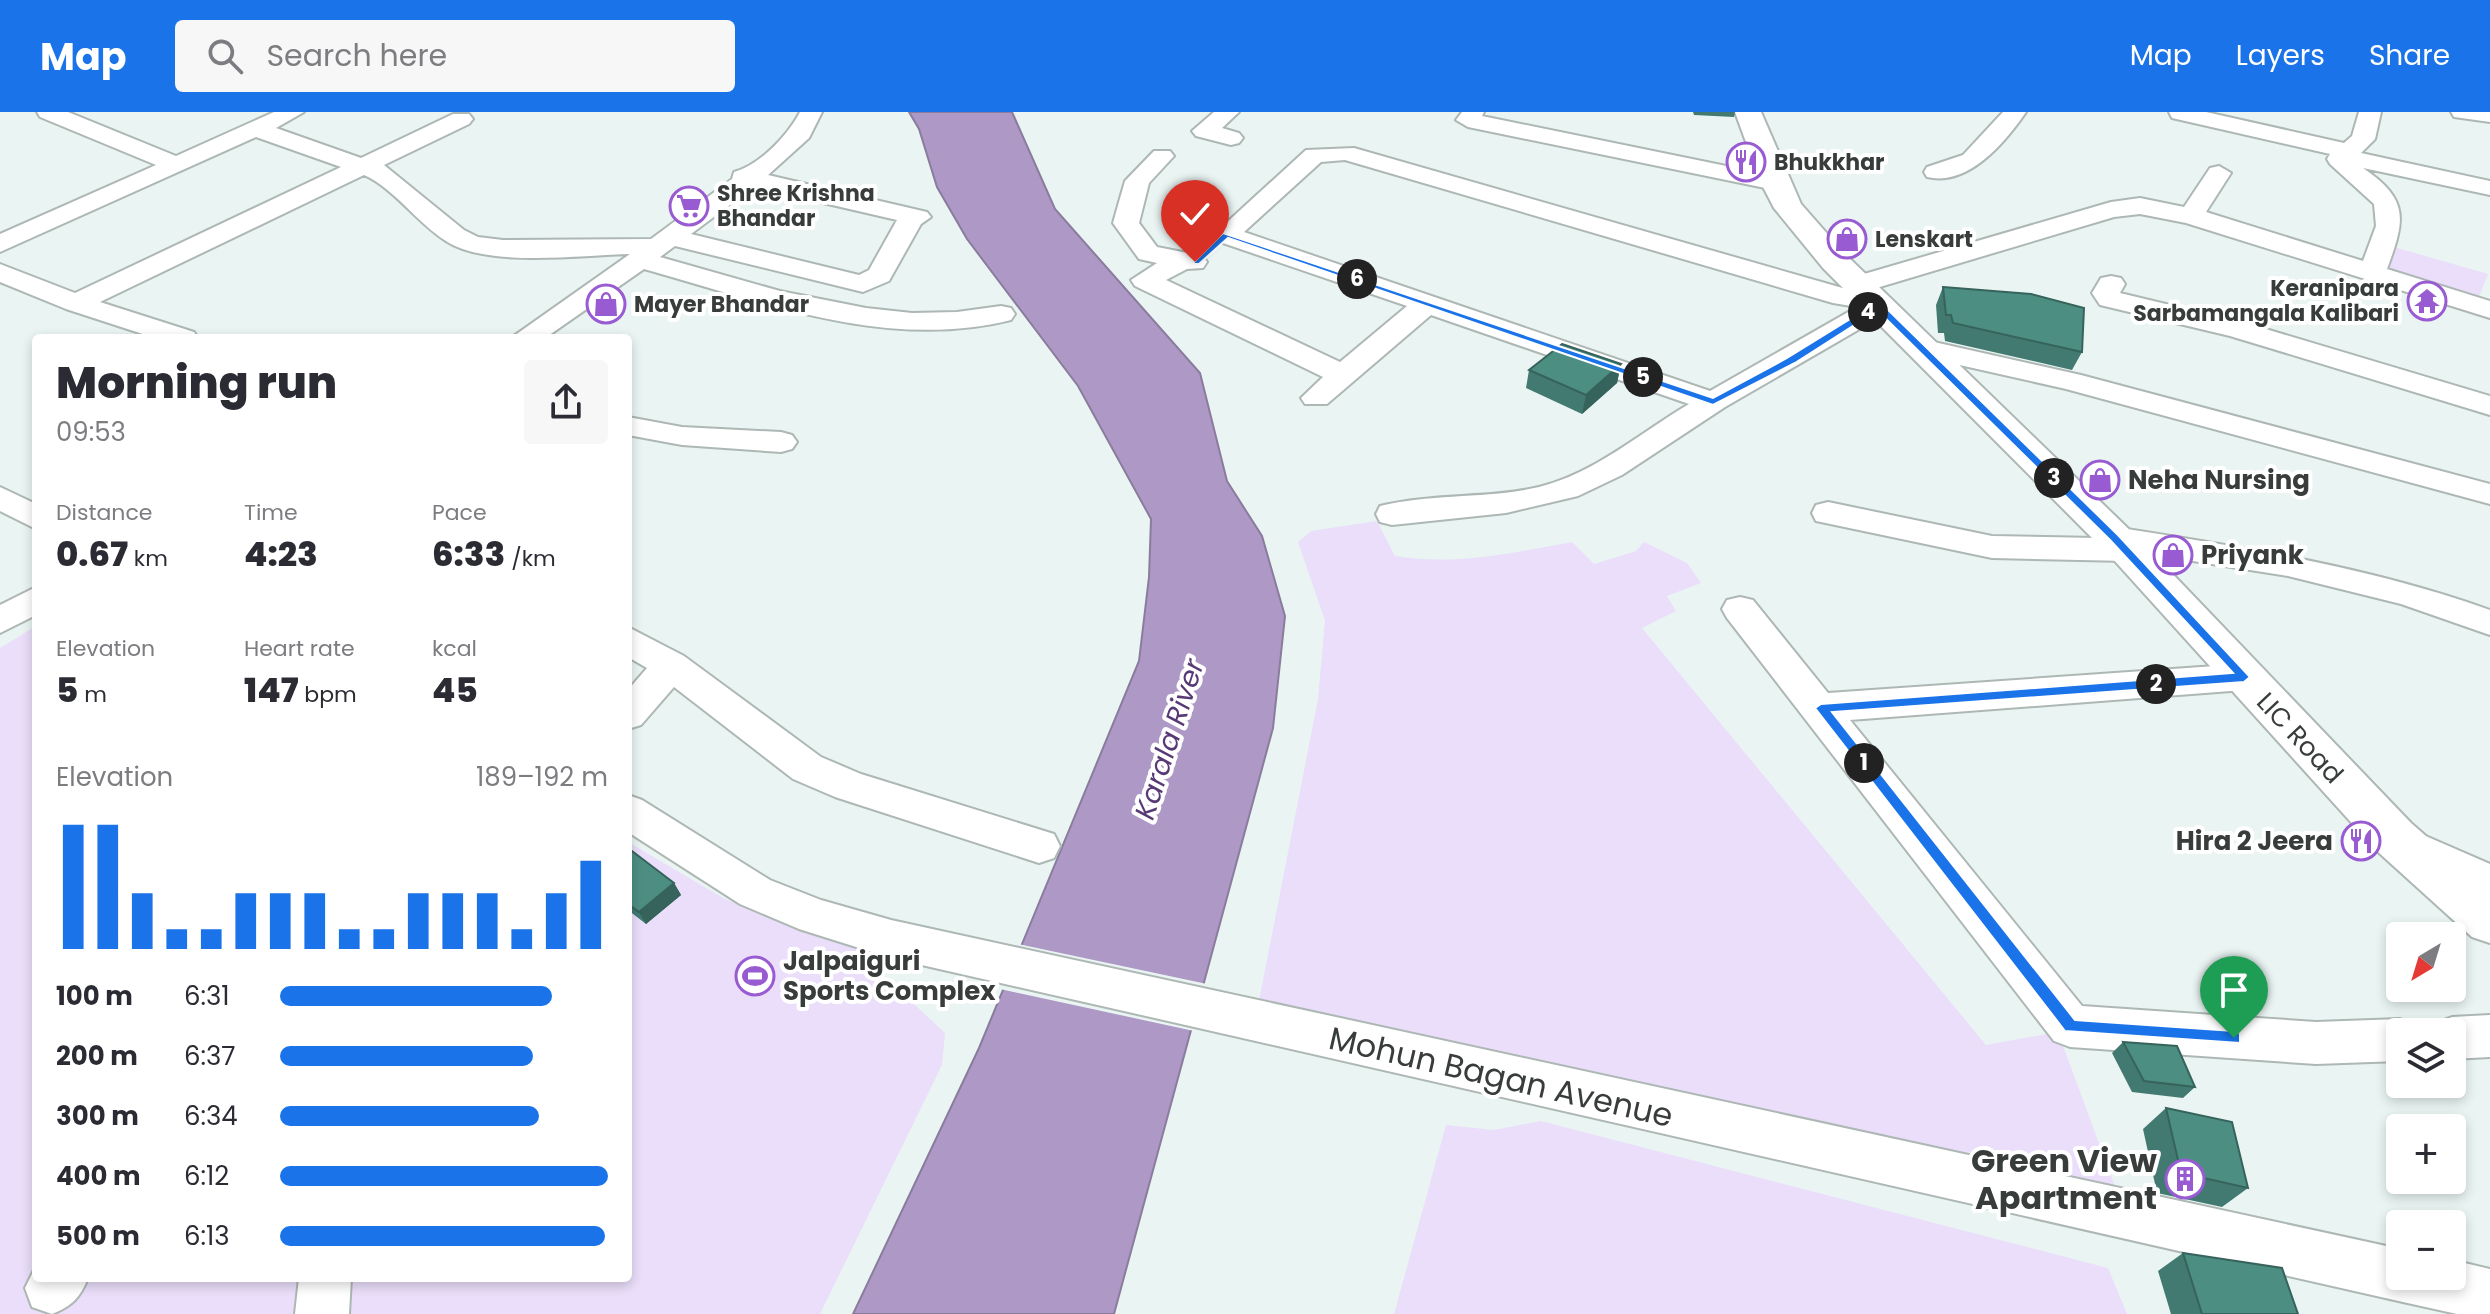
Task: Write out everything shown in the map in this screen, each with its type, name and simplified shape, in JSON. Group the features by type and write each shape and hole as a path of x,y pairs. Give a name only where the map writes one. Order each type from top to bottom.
{"main road":[{"name":"LIC Road","path":"1748,112 1775,183 1789,208 1866,293 2120,544 2394,837 2490,922"}],"street":[{"path":"48,112 177,165"},
{"path":"0,244 293,112"},
{"path":"746,178 794,132 802,112"},
{"path":"532,334 573,309 746,178 801,133 811,112"},
{"path":"1228,112 1204,131 1231,138"},
{"path":"1473,112 1468,120 1775,183"},
{"path":"1936,172 1972,160 2015,112"},
{"path":"2269,112 2356,138 2490,188"},
{"path":"2180,113 2356,138"},
{"path":"76,303 461,119"},
{"path":"255,129 365,165 387,178 455,236 472,244 495,248 653,248 863,284 879,275 916,216 746,178"},
{"path":"2356,138 2343,164 2381,194 2390,206 2390,220 2371,274"},
{"path":"1162,156 1137,181 1126,223 1148,253 1195,262 1308,157 1340,152 1843,297 1866,293 2111,210 2151,207 2191,216 2490,310"},
{"path":"2191,216 2219,173"},
{"path":"1226,235 1713,402"},
{"path":"653,248 897,323 975,321 1001,314"},
{"path":"523,334 564,310 653,248"},
{"path":"1183,260 1145,280 1343,375"},
{"path":"0,272 76,303 172,334"},
{"path":"2111,284 2106,293 2110,299 2239,330 2490,406"},
{"path":"1392,514 1545,496 1626,458 1713,402 1804,353 1867,313 1866,293"},
{"path":"1316,398 1428,303"},
{"path":"1925,349 2071,381 2490,494"},
{"path":"632,427 682,436 781,442"},
{"path":"0,497 32,516"},
{"path":"1828,513 1992,547 2120,544 2288,565 2409,594 2490,623"},
{"path":"0,611 32,591"},
{"path":"0,621 32,601"},
{"path":"1740,609 2070,1026 2316,1043 2386,1040"},
{"path":"632,642 671,665 807,768 849,786 1039,846"},
{"path":"632,710 671,665"},
{"path":"1821,708 2244,677"},
{"name":"Mohun Bagan Avenue","path":"632,814 724,875 767,898 891,939 2386,1273"},
{"path":"2394,837 2490,883"},
{"path":"2466,1037 2490,1036"},
{"path":"322,1314 325,1282"},
{"name":"Mohun Bagan Avenue","path":"2466,1290 2490,1295"}],"shaded area":[{"path":"2394,247 2488,274 2477,302 2383,269"},
{"path":"1377,521 1395,556 1462,559 1572,542 1594,564 1636,551 1644,542 1687,563 1701,583 1667,596 1676,611 1642,628 1986,1045 2058,1032 2121,1203 1256,1016 1318,699 1325,621 1298,542 1311,531"},
{"name":"Jalpaiguri Sports Complex","path":"32,628 32,1282 632,1282 632,844 725,899 854,948 945,1033 942,1065 820,1314 0,1314 0,648"},
{"path":"1541,1121 2108,1268 2127,1314 1394,1314 1446,1125 1494,1130"}],"water":[{"name":"Karala River","path":"909,112 1012,112 1055,209 1200,373 1227,481 1262,536 1285,616 1273,728 1114,1314 853,1314 979,1048 1139,661 1149,577 1151,519 1078,386 967,239 937,187 919,129"}],"pier":[{"path":"1018,944 1207,984 1194,1031 1000,989"}],"building":[{"path":"1943,287 2031,294 2084,308 2082,352 1953,323 1951,315 1946,315"},
{"path":"1562,344 1621,364 1586,395 1529,370"},
{"path":"632,851 674,883 639,912 632,907"},
{"path":"2123,1042 2177,1046 2195,1087 2144,1081"},
{"path":"2166,1108 2232,1122 2248,1188 2181,1173"},
{"path":"2183,1253 2282,1268 2298,1314 2202,1314"}],"place":[{"name":"Bhukkhar","path":"1746,162"},
{"name":"Shree Krishna Bhandar","path":"689,206"},
{"name":"Lenskart","path":"1847,239"},
{"name":"Keranipara Sarbamangala Kalibari","path":"2427,301"},
{"name":"Mayer Bhandar","path":"606,304"},
{"name":"Neha Nursing","path":"2100,480"},
{"name":"Priyank","path":"2173,555"},
{"name":"Hira 2 Jeera","path":"2361,841"},
{"name":"Jalpaiguri Sports Complex","path":"755,976"},
{"name":"Green View Apartment","path":"2185,1179"}],"route":[{"path":"1195,262 1226,235 1713,402 1791,360 1867,313 1875,302 2114,538 2244,677 1821,708 2070,1026 2234,1038"}]}
